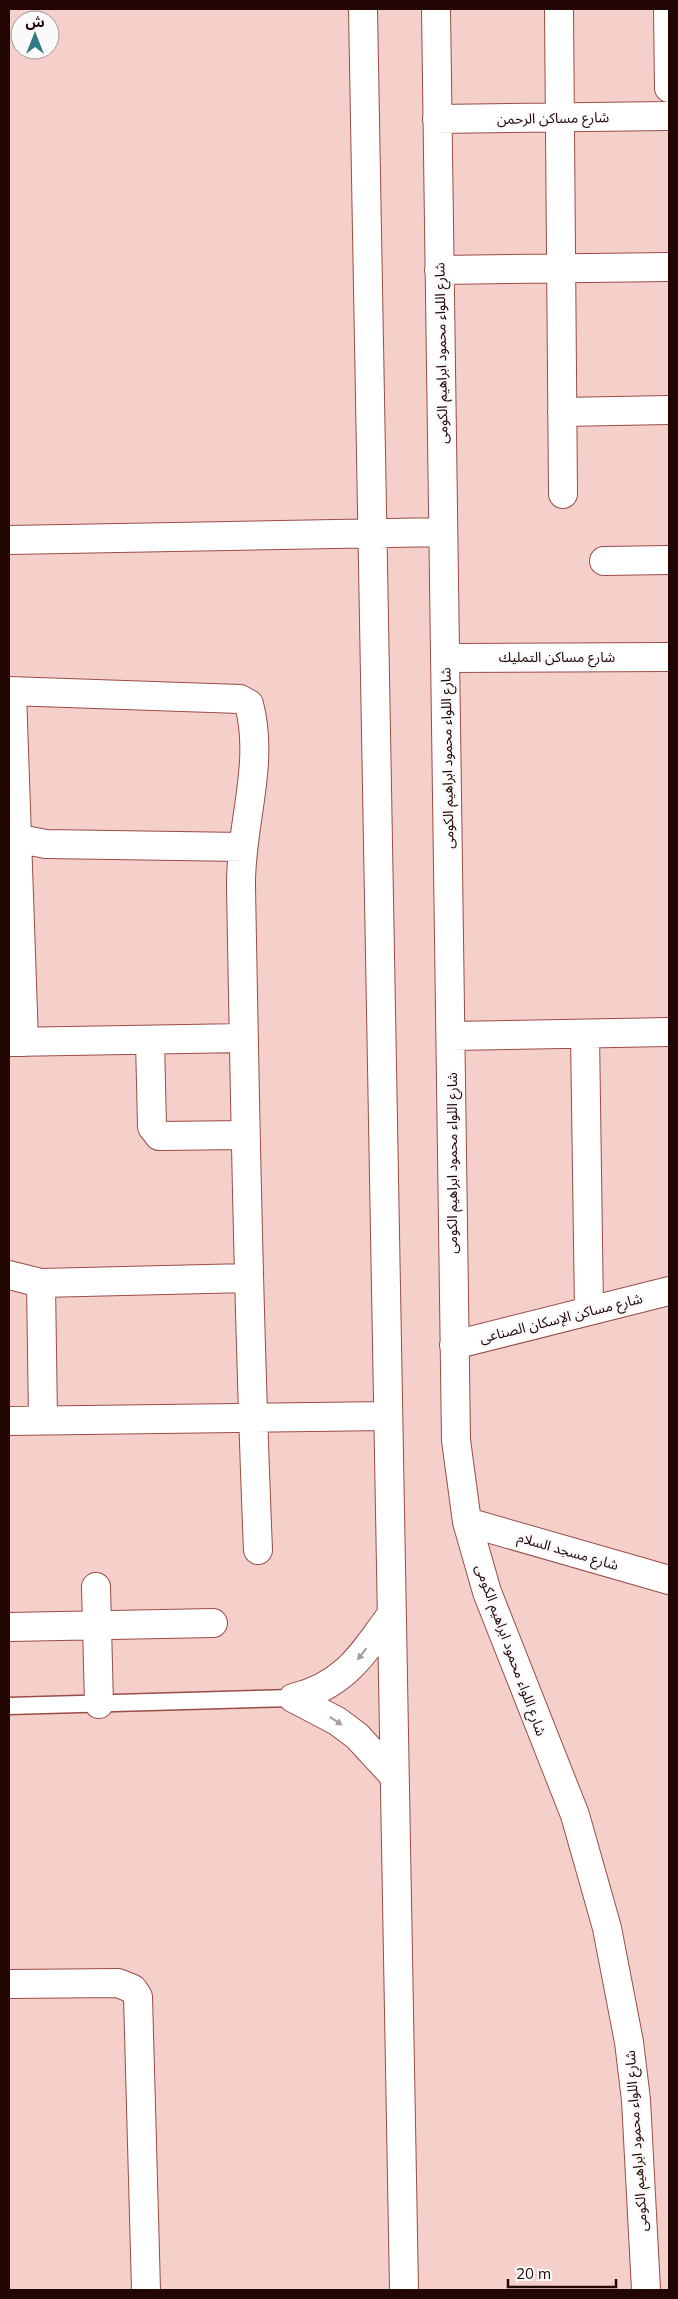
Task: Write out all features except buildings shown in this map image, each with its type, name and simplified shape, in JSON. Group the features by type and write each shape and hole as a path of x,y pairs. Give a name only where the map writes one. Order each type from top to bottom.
{"street":[{"path":"363,9 404,2290"},
{"name":"شارع اللواء محمود ابراهيم الكومى","path":"436,9 456,1440 467,1522 487,1592 575,1815 607,1928 629,2042 636,2100 646,2290"},
{"path":"559,9 564,494"},
{"path":"668,9 669,88"},
{"name":"شارع مساكن الرحمن","path":"437,119 669,116"},
{"path":"439,270 669,267"},
{"path":"562,412 669,410"},
{"path":"9,540 443,532"},
{"path":"604,561 669,560"},
{"name":"شارع مساكن التمليك","path":"446,658 669,657"},
{"path":"244,1038 16,1042 10,692 240,698 247,702 250,708 253,776 241,874 244,1038 245,1134 248,1278 258,1550"},
{"path":"14,839 46,844 243,847"},
{"path":"451,1036 669,1032"},
{"path":"586,1034 589,1311"},
{"path":"150,1040 152,1127 159,1136 245,1134"},
{"path":"9,1275 41,1283 248,1278"},
{"path":"41,1283 43,1420"},
{"name":"شارع مساكن الإسكان الصناعى","path":"454,1345 669,1291"},
{"path":"9,1421 387,1416"},
{"name":"شارع مسجد السلام","path":"467,1522 669,1580"},
{"path":"96,1587 98,1704"},
{"path":"293,1698 312,1694 330,1685 347,1672 361,1657 391,1614"},
{"path":"9,1627 213,1623"},
{"path":"293,1698 337,1721 357,1736 394,1776"},
{"path":"9,1984 118,1983 133,1989 138,1996 146,2290"}],"lane":[{"path":"9,1706 293,1698"}]}
